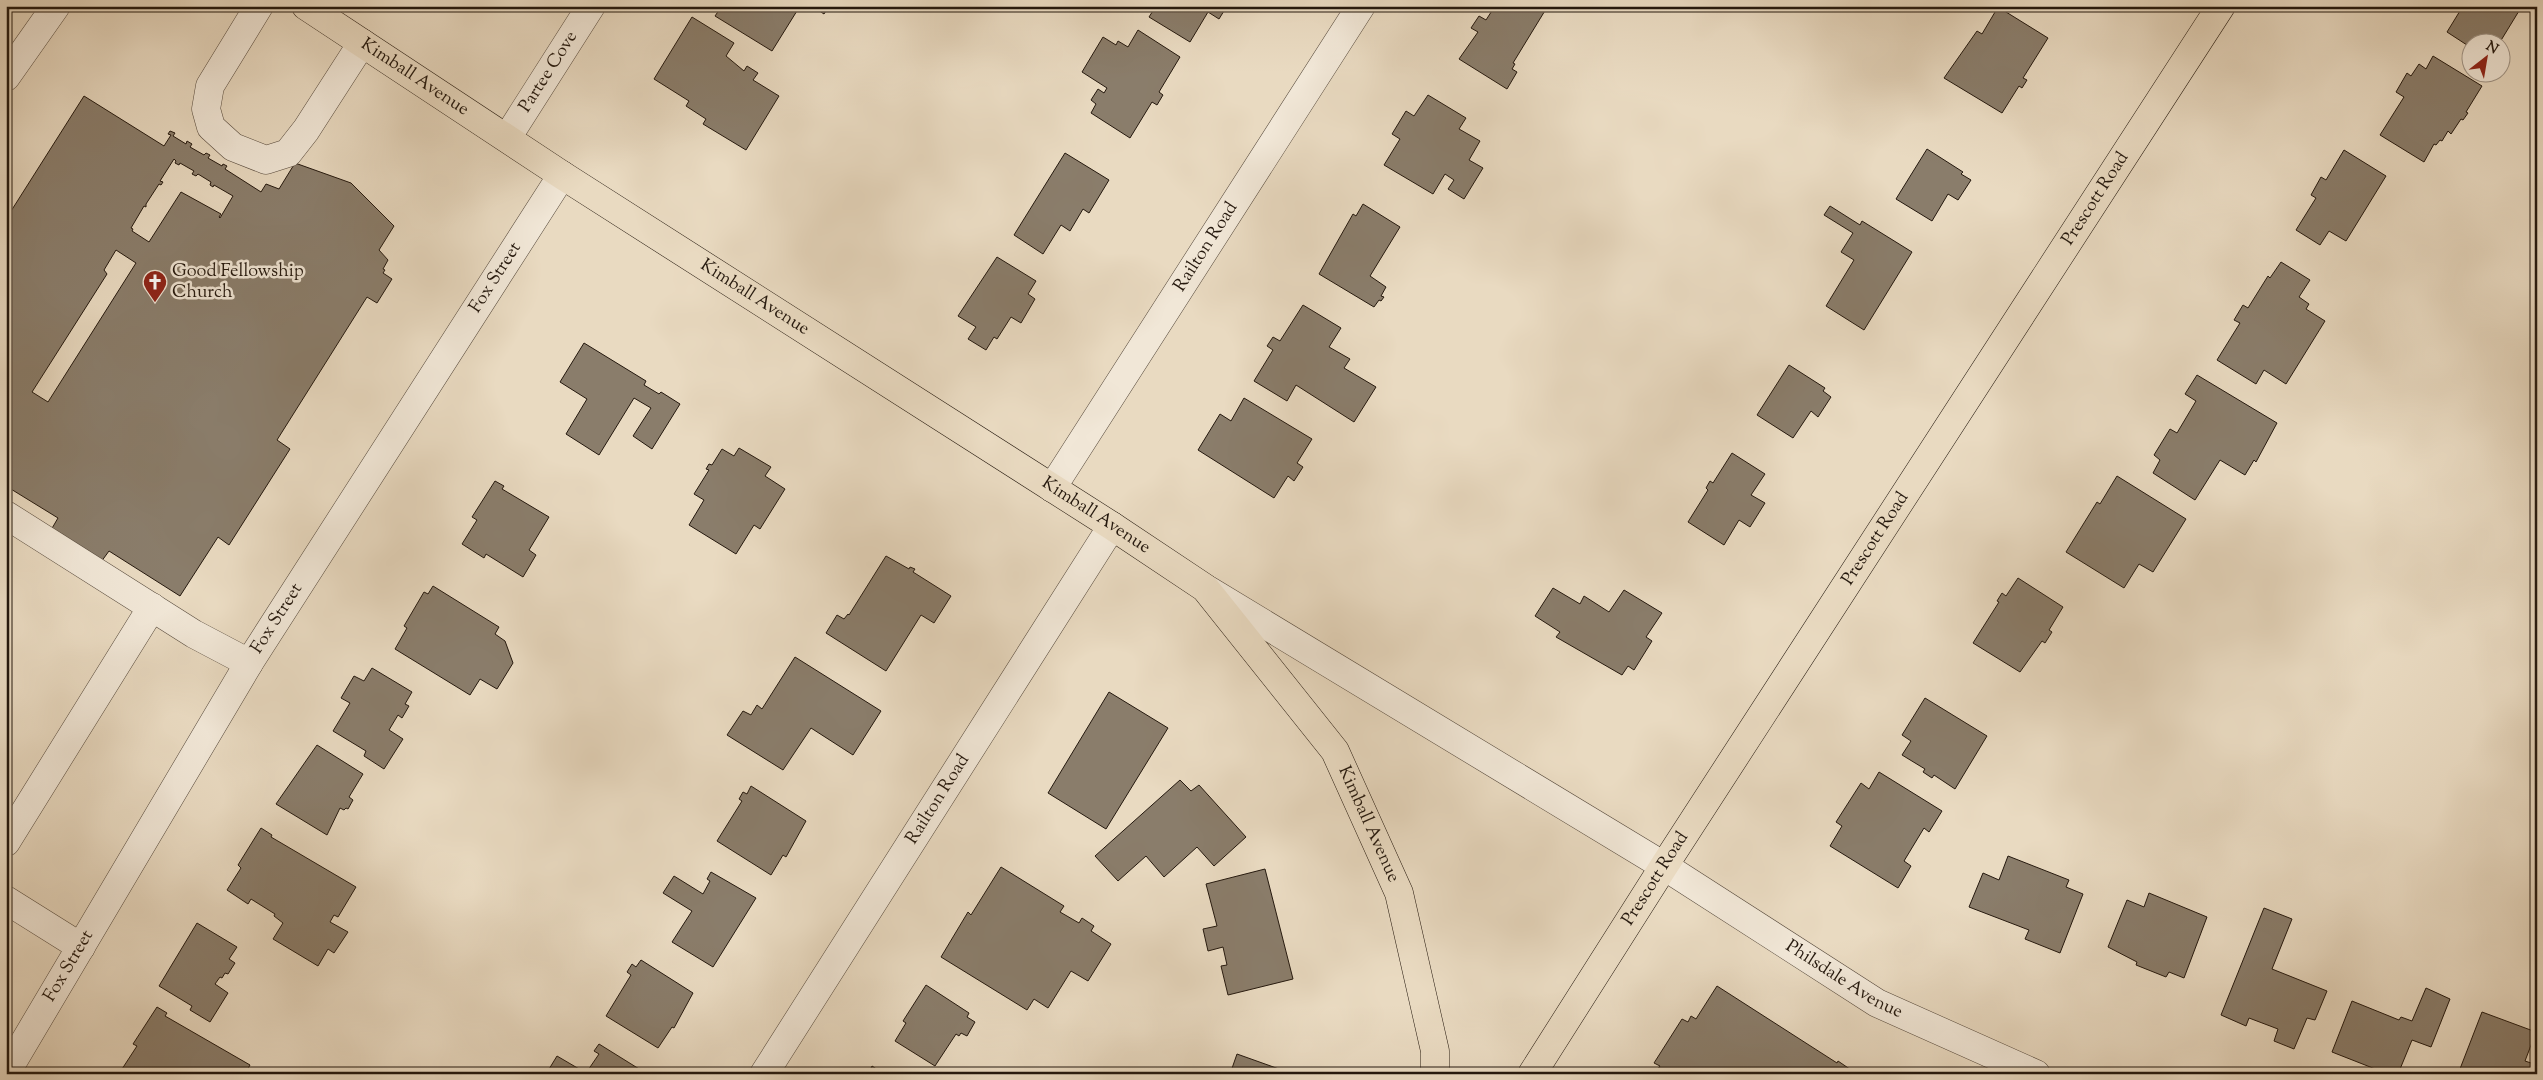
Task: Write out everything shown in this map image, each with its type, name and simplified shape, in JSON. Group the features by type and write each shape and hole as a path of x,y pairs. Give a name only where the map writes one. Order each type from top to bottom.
{"main road":[{"name":"Kimball Avenue","path":"306,6 562,175 1112,526 1205,588 1335,751 1399,893 1435,1051 1435,1074"},
{"name":"Prescott Road","path":"1532,1074 1664,866 2222,6"}],"street":[{"path":"6,77 56,6"},
{"path":"259,6 210,86 206,109 211,127 233,147 266,160 288,153 306,130 362,43"},
{"name":"Partee Cove","path":"507,138 591,6"},
{"name":"Railton Road","path":"1052,488 1360,6"},
{"name":"Fox Street","path":"6,1073 249,663 562,175"},
{"path":"6,515 194,634 249,663"},
{"name":"Railton Road","path":"764,1074 1112,526"},
{"name":"Kimball Avenue","path":"1205,588 1664,866"},
{"path":"6,842 152,608"},
{"name":"Philsdale Avenue","path":"1664,866 1877,1003 2036,1074"},
{"path":"6,900 81,947"}],"building":[{"path":"722,6 800,6 772,51 715,16"},
{"path":"812,6 829,6 824,14"},
{"path":"1156,6 1227,6 1219,19 1208,12 1190,42 1149,17"},
{"path":"1495,6 1542,6 1546,9 1513,63 1515,64 1512,69 1517,72 1507,89 1459,59 1478,32 1471,28 1479,16 1486,20"},
{"path":"2463,6 2522,6 2506,32 2460,32 2460,40 2447,32"},
{"path":"1998,7 2048,38 2023,78 2027,80 2022,88 2019,86 2002,113 1944,78 1977,31 1982,34"},
{"path":"692,17 734,43 726,56 744,71 747,66 758,73 753,80 779,96 746,150 703,124 706,119 686,106 689,101 654,79"},
{"path":"1138,30 1180,57 1159,92 1163,95 1157,105 1152,102 1130,138 1091,113 1096,104 1091,100 1098,89 1104,93 1107,88 1082,72 1103,37 1116,45 1118,41 1128,47"},
{"path":"2433,56 2460,73 2460,82 2475,82 2482,86 2463,120 2461,119 2451,134 2448,131 2442,141 2440,140 2436,145 2434,144 2424,162 2380,135 2404,97 2396,92 2407,73 2411,76 2419,64 2426,69"},
{"path":"1428,95 1466,118 1459,129 1480,141 1469,160 1483,168 1464,199 1448,189 1454,180 1445,174 1433,194 1384,165 1400,139 1392,134 1406,111 1414,116"},
{"path":"84,96 164,146 171,135 168,134 170,131 175,133 173,136 186,144 187,141 192,144 190,147 204,155 206,153 210,155 208,158 222,166 223,164 227,166 225,169 261,192 266,184 279,189 295,163 351,183 394,226 379,250 388,260 383,273 392,279 377,303 367,297 277,440 290,449 229,545 218,537 180,596 109,551 101,562 51,530 58,518 6,486 6,219","holes":["174,159 175,163 179,165 180,163 194,171 192,174 196,176 198,174 211,182 210,185 213,187 214,185 233,196 220,218 221,214 181,192 149,242 132,231 133,229 131,228 159,184 161,185 163,182 160,181","116,250 136,263 48,402 32,392 107,274 104,270"]},
{"path":"1927,149 1963,172 1961,174 1971,180 1958,200 1948,194 1932,221 1896,199"},
{"path":"2344,150 2386,176 2346,241 2329,231 2320,245 2296,230 2316,198 2311,195 2321,177 2326,180"},
{"path":"1065,153 1109,180 1089,213 1083,209 1070,231 1061,225 1043,254 1014,235"},
{"path":"1363,204 1400,227 1370,276 1386,287 1381,296 1384,297 1374,307 1319,274 1353,214 1356,216"},
{"path":"1830,206 1860,225 1862,221 1912,252 1864,330 1826,306 1854,260 1841,252 1853,233 1824,215"},
{"path":"997,257 1036,281 1028,294 1035,299 1021,323 1011,317 997,339 994,337 986,350 968,339 976,327 958,316"},
{"path":"2281,262 2310,280 2299,297 2309,304 2306,309 2325,321 2286,384 2264,370 2256,384 2217,360 2240,323 2234,320 2243,305 2248,308 2268,276 2270,278"},
{"path":"1303,305 1341,328 1329,347 1350,359 1344,368 1376,387 1354,422 1296,385 1287,401 1254,381 1273,350 1267,346 1273,337 1280,341"},
{"path":"584,343 646,381 644,385 659,394 661,392 680,404 652,449 633,436 651,408 634,398 599,455 566,434 587,399 560,382"},
{"path":"1789,365 1825,388 1823,391 1831,397 1818,417 1811,411 1793,438 1757,415"},
{"path":"2197,375 2277,423 2256,462 2254,460 2245,475 2220,460 2195,500 2153,473 2160,460 2154,455 2170,429 2177,433 2196,401 2185,394"},
{"path":"1244,398 1312,439 1297,463 1303,467 1294,481 1288,476 1274,498 1198,450 1220,414 1231,421"},
{"path":"739,448 771,467 765,476 785,489 760,529 754,525 736,554 689,525 704,500 694,494 709,470 706,469 709,464 712,465 722,449 734,456"},
{"path":"1732,453 1765,474 1751,495 1765,503 1750,527 1739,520 1724,545 1688,522 1708,490 1706,488 1710,481 1713,483"},
{"path":"2117,476 2186,519 2153,572 2139,564 2124,588 2066,552 2097,502 2100,504"},
{"path":"495,481 504,486 502,489 549,517 529,550 536,555 523,577 486,554 484,558 462,544 477,520 472,517"},
{"path":"886,556 909,569 910,567 915,569 913,572 951,596 934,623 921,615 886,671 826,633 837,615 844,619 849,615"},
{"path":"2018,578 2063,607 2049,630 2052,632 2045,643 2042,641 2020,672 1973,643 1999,602 1997,601 2002,593 2006,596"},
{"path":"433,586 499,627 495,634 505,641 513,663 497,689 480,679 470,695 395,649 407,628 404,626 424,592 428,594"},
{"path":"1553,588 1580,604 1584,596 1609,612 1624,590 1662,613 1646,637 1652,641 1634,670 1628,666 1622,675 1556,637 1560,632 1535,616"},
{"path":"795,657 881,711 853,755 811,728 783,770 727,735 743,711 751,715 757,705 762,709"},
{"path":"372,668 412,692 405,704 409,706 402,718 398,715 389,730 403,739 384,769 364,756 366,751 333,731 350,703 341,698 354,676 364,681"},
{"path":"1109,692 1168,728 1106,829 1048,793"},
{"path":"1925,698 1987,736 1955,789 1934,775 1932,778 1923,772 1925,769 1902,755 1911,741 1902,735"},
{"path":"317,745 363,774 349,797 353,800 348,809 340,808 327,835 276,804"},
{"path":"1879,772 1942,811 1929,832 1924,828 1904,861 1911,866 1898,888 1830,846 1842,826 1836,822 1861,783 1869,789"},
{"path":"1180,780 1191,791 1199,785 1246,837 1214,866 1197,847 1164,877 1146,856 1118,881 1095,856"},
{"path":"751,786 806,821 786,857 783,855 771,875 717,841 742,801 739,799 743,792 747,794"},
{"path":"261,828 272,835 271,837 356,887 338,917 334,915 330,922 348,932 334,953 328,949 318,966 273,939 283,923 274,916 275,914 251,899 248,904 227,890 241,868 238,865"},
{"path":"2008,856 2069,880 2066,887 2083,894 2060,953 2025,939 2029,930 1969,907 1983,873 1999,880"},
{"path":"1001,867 1064,906 1060,912 1079,923 1082,918 1094,926 1091,931 1111,944 1088,981 1071,971 1048,1008 1034,999 1027,1010 941,957 968,912 971,915"},
{"path":"1265,869 1293,979 1228,995 1221,966 1227,965 1223,947 1208,951 1203,929 1217,926 1206,884"},
{"path":"711,872 756,898 713,967 672,942 692,911 663,893 674,876 703,894 710,881 707,879"},
{"path":"2149,893 2207,917 2184,978 2169,972 2166,977 2136,965 2137,962 2108,947 2127,900 2144,907"},
{"path":"2264,908 2292,919 2272,969 2327,991 2315,1020 2307,1018 2294,1049 2274,1041 2278,1029 2249,1018 2246,1026 2221,1015"},
{"path":"197,923 237,947 229,959 235,963 228,974 225,973 215,984 228,993 210,1022 190,1010 192,1006 159,986"},
{"path":"641,960 693,993 674,1028 672,1027 658,1048 606,1016 631,975 627,972 632,964 636,967"},
{"path":"926,985 969,1013 967,1017 975,1022 967,1036 961,1033 959,1036 956,1034 935,1066 895,1041 906,1023 903,1021"},
{"path":"1717,986 1857,1074 1655,1073 1660,1066 1654,1063 1682,1019 1688,1022 1691,1016 1696,1019"},
{"path":"2426,988 2450,999 2431,1047 2412,1040 2398,1074 2388,1074 2332,1052 2352,1001 2399,1020 2401,1017 2412,1021"},
{"path":"157,1007 167,1013 165,1016 250,1065 245,1074 128,1074 122,1069 137,1046 133,1044"},
{"path":"2482,1012 2536,1032 2525,1061 2537,1065 2537,1074 2458,1074"},
{"path":"599,1044 644,1072 643,1074 546,1074 557,1056 586,1073 599,1054 594,1051"},
{"path":"1237,1054 1293,1074 1230,1074"},
{"path":"872,1066 884,1074 868,1074"}],"place":[{"name":"Good Fellowship Church","path":"155,303"}]}
